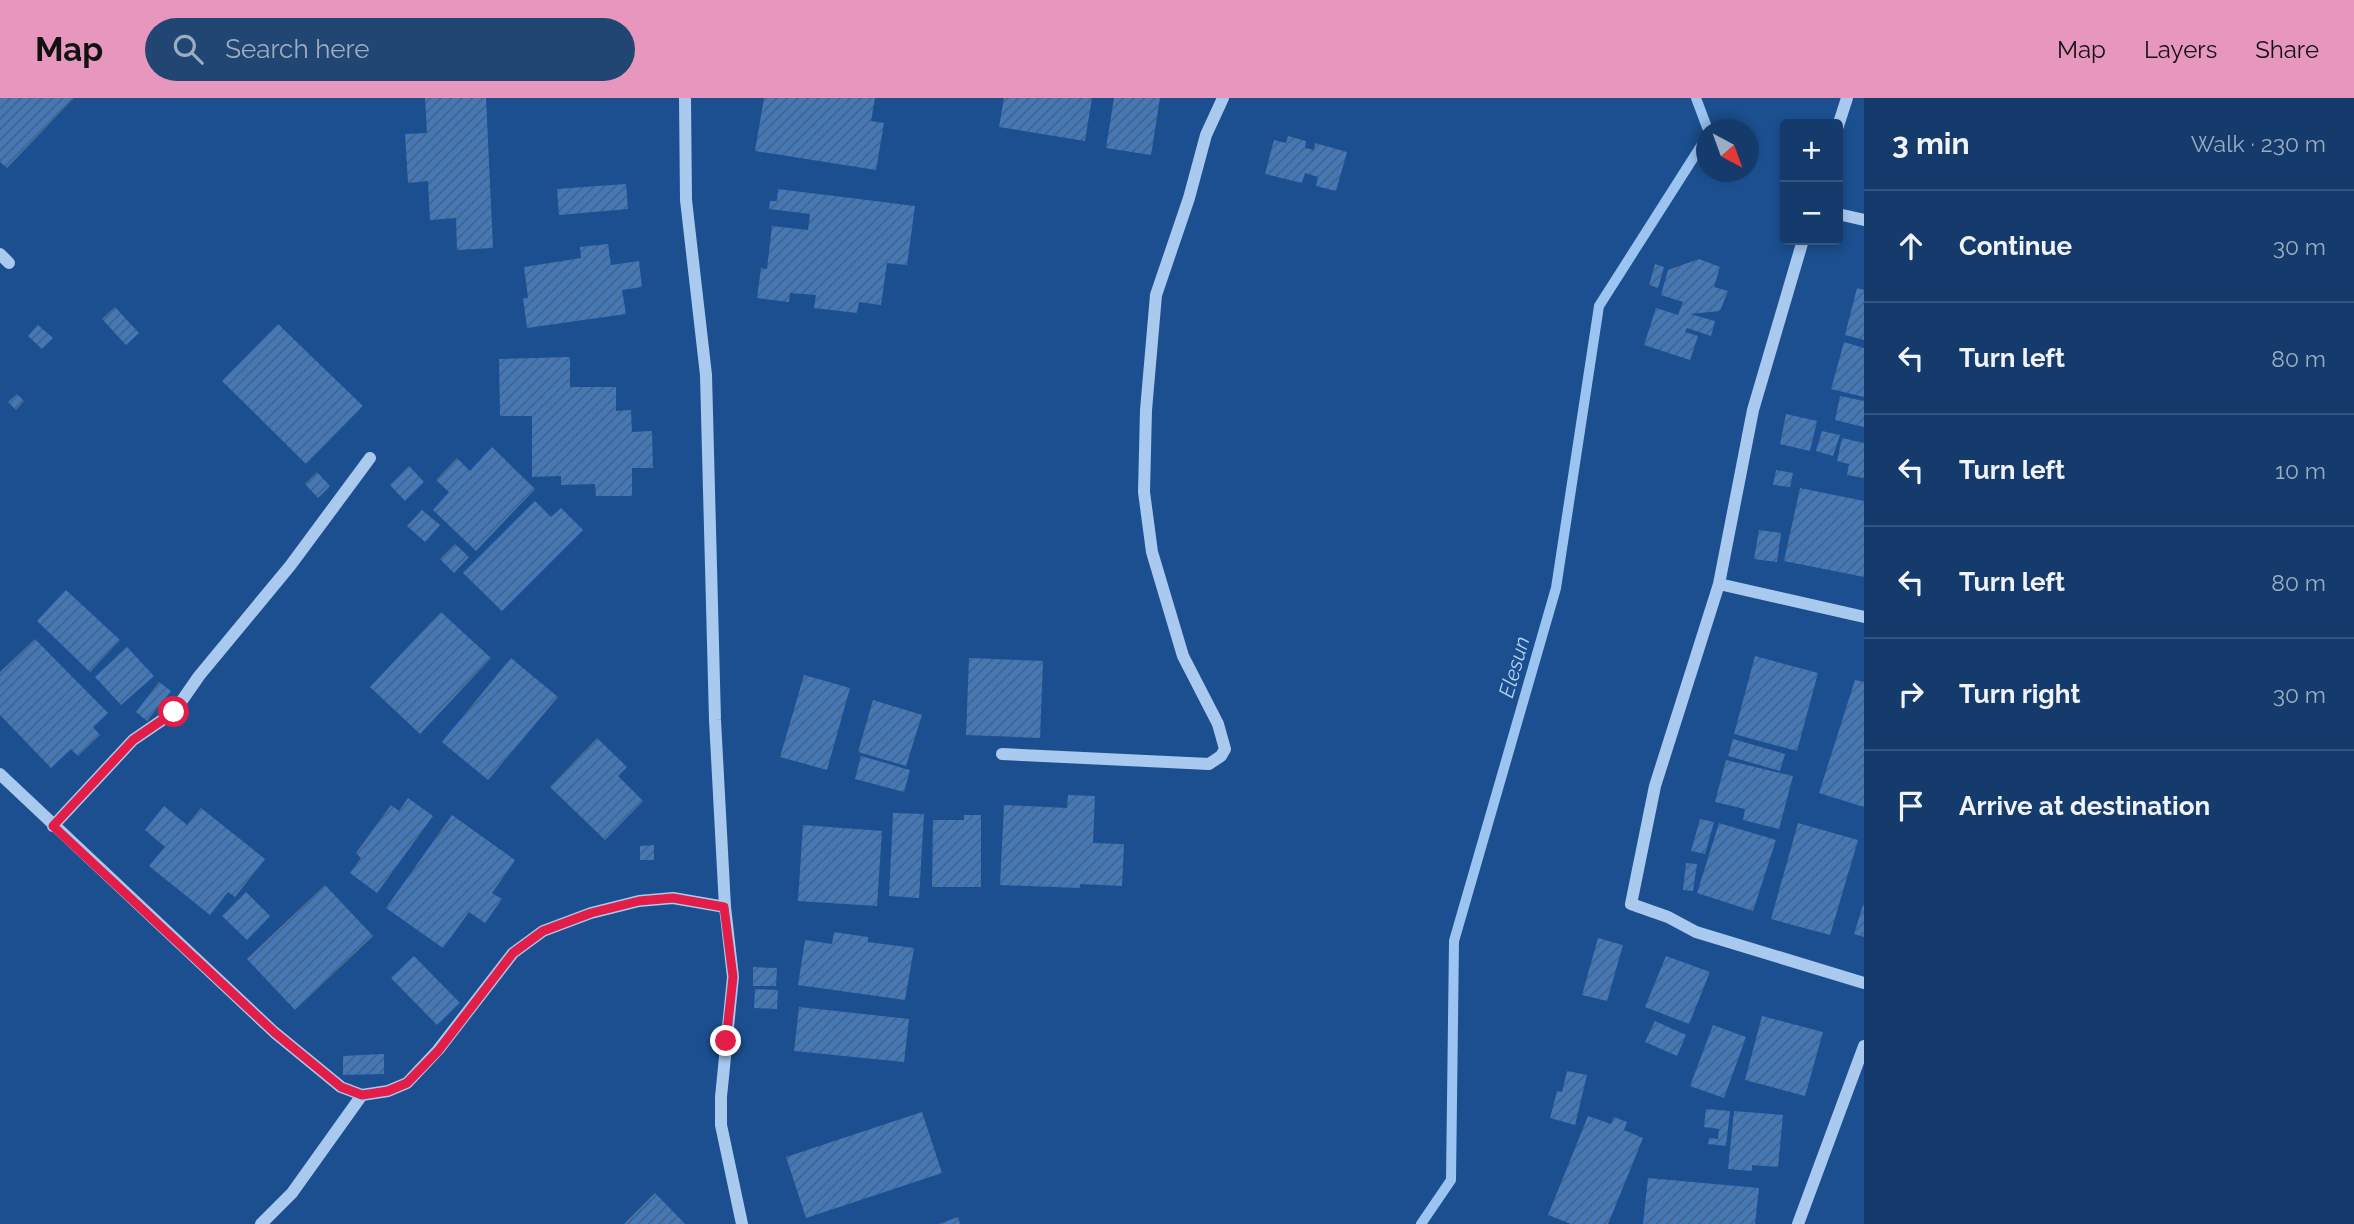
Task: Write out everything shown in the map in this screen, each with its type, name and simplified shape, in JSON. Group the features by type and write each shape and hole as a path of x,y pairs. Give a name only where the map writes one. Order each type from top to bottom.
{"street":[{"path":"685,98 686,200 706,375 715,720 724,907 733,977 722,1085 721,1125 742,1224"},
{"path":"1002,754 1209,764 1221,756 1225,749 1218,724 1183,656 1152,552 1144,492 1146,410 1156,295 1189,198 1206,135 1223,98"},
{"path":"1840,119 1847,98"},
{"path":"1843,215 1864,220"},
{"path":"1801,245 1753,410 1719,584 1655,786 1631,904 1668,917 1696,932 1864,983"},
{"path":"53,826 133,740 174,712 199,676 290,565 370,458"},
{"path":"1719,584 1864,617"},
{"path":"0,774 274,1032 341,1087 362,1095 388,1091 407,1083 438,1051 513,953 543,931 591,913 639,901 673,898 724,907"},
{"path":"1798,1224 1864,1046"},
{"path":"261,1224 292,1194 362,1095"}],"building":[{"path":"0,98 74,98 7,168 0,162"},
{"path":"425,98 486,98 493,248 457,250 456,218 430,220 428,181 408,183 405,134 427,133"},
{"path":"764,98 875,98 871,121 884,123 876,170 755,151"},
{"path":"1004,98 1092,98 1085,141 999,127"},
{"path":"1114,98 1160,98 1151,155 1106,148"},
{"path":"1288,136 1306,141 1305,148 1314,150 1315,143 1347,152 1336,191 1316,186 1318,177 1305,173 1302,183 1265,174 1274,140 1286,143"},
{"path":"626,184 628,209 559,215 557,189"},
{"path":"778,189 915,206 907,265 887,263 881,305 859,302 857,313 814,308 816,295 790,293 789,302 757,298 761,268 767,269 772,226 808,230 810,214 769,209 770,201 777,201"},
{"path":"608,244 611,265 639,261 642,287 622,290 626,314 527,328 523,298 528,298 524,267 581,258 580,247"},
{"path":"1699,259 1720,267 1714,287 1728,291 1720,311 1690,314 1715,321 1711,336 1687,328 1685,332 1698,336 1690,360 1644,345 1656,308 1678,315 1683,302 1661,295 1668,270"},
{"path":"1655,264 1664,267 1658,288 1649,285"},
{"path":"1857,288 1864,290 1864,340 1845,335"},
{"path":"115,307 139,333 126,345 102,319"},
{"path":"278,324 363,406 306,464 222,381"},
{"path":"38,325 53,338 42,349 28,336"},
{"path":"1844,342 1864,348 1864,397 1831,389"},
{"path":"570,357 570,387 616,387 616,411 631,410 632,432 652,431 653,468 632,468 632,496 596,496 595,484 561,485 561,476 532,477 532,416 500,416 499,359"},
{"path":"17,394 24,401 16,410 8,402"},
{"path":"1840,396 1864,401 1864,427 1835,420"},
{"path":"1786,414 1817,421 1810,451 1780,444"},
{"path":"1822,431 1840,435 1833,456 1816,451"},
{"path":"1842,438 1864,443 1864,478 1847,475 1849,464 1837,461"},
{"path":"492,447 535,489 476,551 433,510 449,492 436,480 457,458 470,471"},
{"path":"409,466 424,482 405,501 390,485"},
{"path":"1776,470 1793,473 1790,487 1773,485"},
{"path":"317,472 330,486 318,498 305,484"},
{"path":"1800,488 1864,501 1864,577 1784,561"},
{"path":"535,501 551,517 561,508 583,530 502,611 463,573"},
{"path":"422,510 440,525 425,542 407,526"},
{"path":"1759,530 1781,533 1777,562 1754,559"},
{"path":"455,544 469,557 454,573 440,559"},
{"path":"66,590 120,640 90,672 37,621"},
{"path":"441,612 491,658 420,734 370,687"},
{"path":"35,639 108,713 93,727 100,735 78,756 71,749 51,768 0,715 0,672"},
{"path":"127,647 154,676 121,705 95,677"},
{"path":"1755,656 1818,673 1797,751 1734,734"},
{"path":"511,658 558,697 488,780 442,742"},
{"path":"969,658 1043,661 1040,738 966,735"},
{"path":"804,675 850,688 827,770 780,757"},
{"path":"1855,680 1864,682 1864,807 1819,793"},
{"path":"159,682 171,691 147,721 136,712"},
{"path":"873,700 922,715 906,766 858,752"},
{"path":"597,738 627,767 618,776 643,801 605,840 550,787"},
{"path":"1733,739 1785,754 1780,771 1728,756"},
{"path":"861,756 910,770 904,792 855,779"},
{"path":"1726,760 1793,776 1779,829 1743,820 1745,809 1715,802"},
{"path":"1068,795 1095,796 1093,843 1124,844 1122,886 1080,884 1080,888 1000,885 1004,805 1067,808"},
{"path":"408,798 433,816 377,893 350,873 361,858 356,853 391,805 399,811"},
{"path":"164,806 187,825 201,808 265,859 235,897 228,892 210,915 149,866 165,847 145,830"},
{"path":"893,813 924,814 919,898 889,896"},
{"path":"452,815 515,860 492,893 502,899 485,923 469,912 443,948 386,908"},
{"path":"964,815 981,815 981,887 932,887 933,820 964,820"},
{"path":"1700,819 1714,822 1705,854 1691,851"},
{"path":"1719,823 1776,840 1753,911 1697,893"},
{"path":"1798,823 1858,840 1830,935 1771,919"},
{"path":"803,825 882,831 877,906 798,901"},
{"path":"654,845 654,860 640,860 640,846"},
{"path":"1686,863 1697,864 1693,891 1683,890"},
{"path":"325,885 373,936 295,1010 247,959"},
{"path":"246,892 270,916 247,940 222,916"},
{"path":"1864,906 1864,937 1854,934"},
{"path":"834,932 868,937 868,942 914,948 905,1000 798,985 805,940 832,944"},
{"path":"1598,938 1623,945 1607,1001 1582,995"},
{"path":"414,956 460,1003 437,1025 391,978"},
{"path":"1666,956 1710,972 1689,1024 1645,1007"},
{"path":"753,967 777,968 776,986 753,986"},
{"path":"755,989 778,990 777,1009 754,1008"},
{"path":"799,1007 909,1019 904,1062 794,1051"},
{"path":"1762,1016 1823,1032 1805,1096 1745,1080"},
{"path":"1655,1021 1686,1035 1677,1056 1645,1042"},
{"path":"1713,1025 1746,1037 1724,1098 1690,1086"},
{"path":"384,1054 384,1074 343,1075 343,1056"},
{"path":"1567,1071 1587,1075 1575,1125 1550,1118 1557,1091 1562,1092"},
{"path":"1706,1109 1730,1111 1726,1146 1708,1144 1709,1138 1718,1139 1719,1129 1704,1127"},
{"path":"1734,1111 1783,1115 1778,1167 1752,1165 1752,1171 1728,1169"},
{"path":"922,1112 942,1173 806,1218 786,1157"},
{"path":"1588,1116 1611,1124 1614,1117 1627,1122 1624,1130 1643,1138 1608,1224 1571,1224 1548,1215"},
{"path":"1648,1178 1759,1188 1755,1224 1643,1224"},
{"path":"655,1193 685,1224 624,1224"},
{"path":"958,1217 960,1224 939,1224"}],"waterway":[{"name":"Elesun","path":"1696,98 1704,119"},
{"name":"Elesun","path":"1421,1224 1451,1180 1454,941 1556,588 1599,306 1696,154"}],"route":[{"path":"174,712 133,740 53,826 274,1032 341,1087 362,1095 388,1091 407,1083 438,1051 513,953 543,931 591,913 639,901 673,898 724,907 733,977 726,1041"}]}
